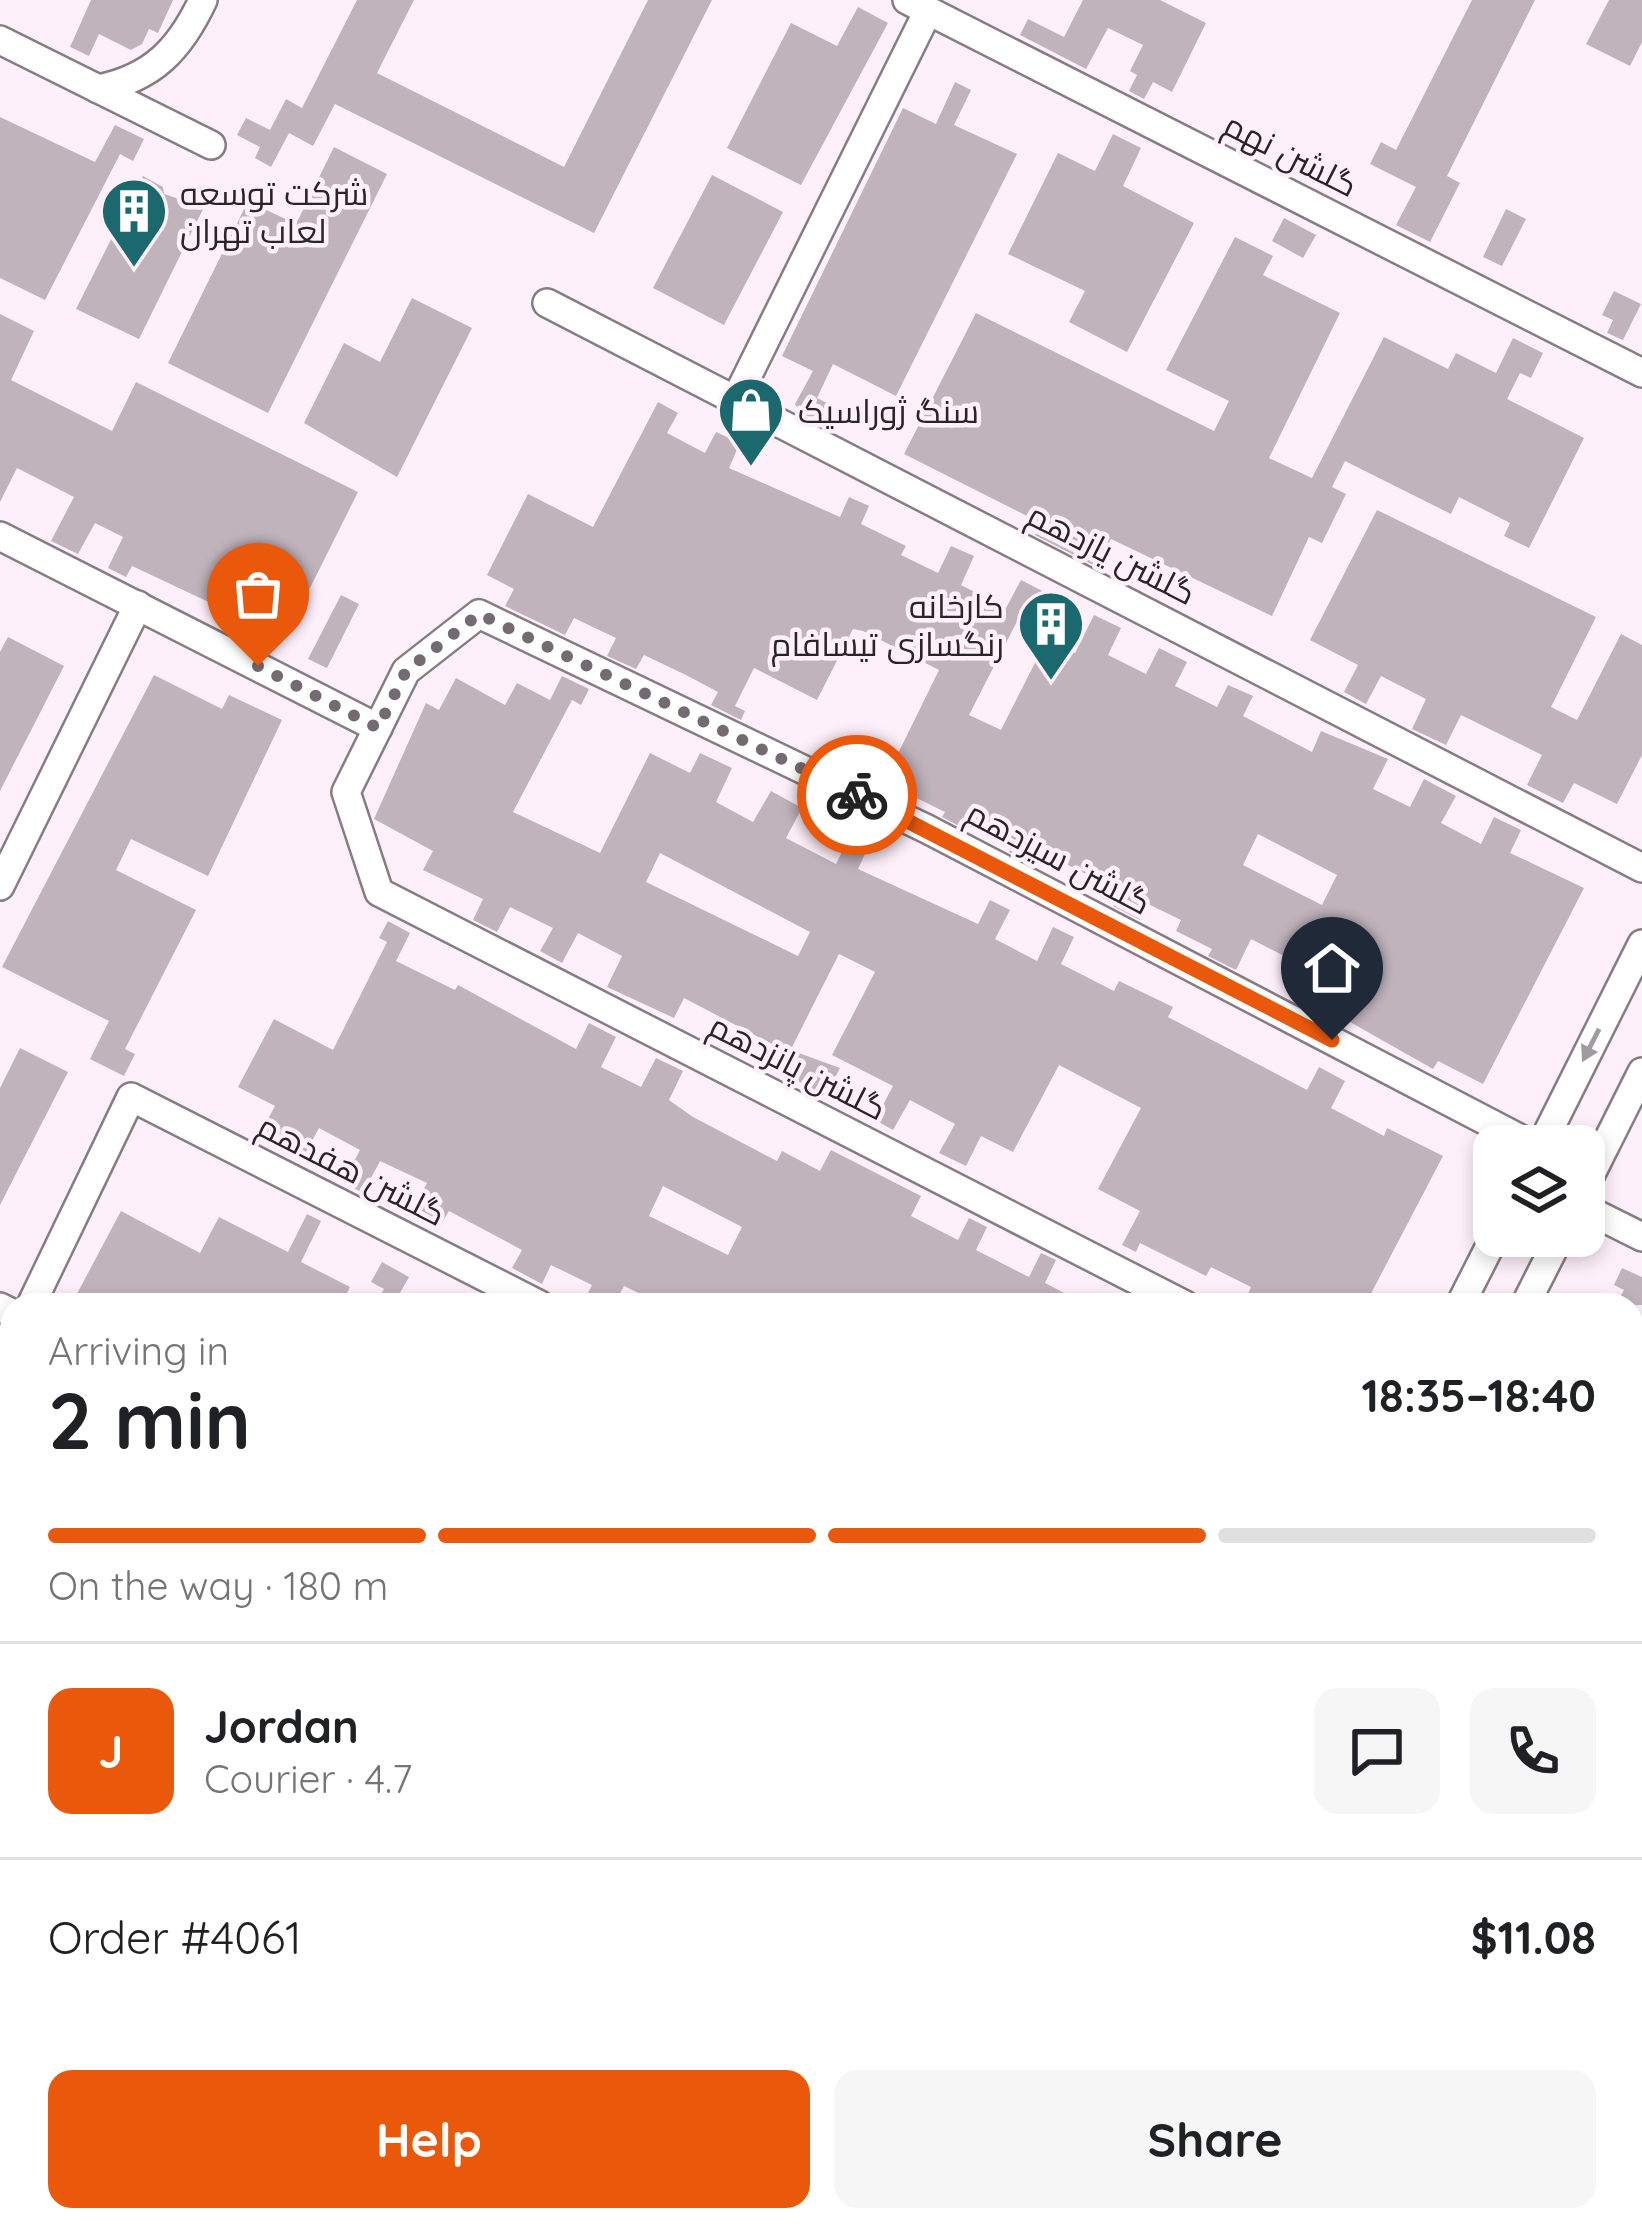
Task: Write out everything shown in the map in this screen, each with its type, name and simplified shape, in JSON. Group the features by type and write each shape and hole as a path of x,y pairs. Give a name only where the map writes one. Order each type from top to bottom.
{"street":[{"path":"98,89 122,84 172,55 203,0"},
{"path":"736,399 918,5"},
{"name":"گلشن نهم","path":"918,5 1642,373"},
{"path":"0,40 211,146"},
{"name":"گلشن یازدهم","path":"548,303 1642,868"},
{"path":"0,536 378,728"},
{"path":"0,886 138,604"},
{"name":"گلشن سیزدهم","path":"378,728 406,671 479,614 927,829 1498,1125"},
{"name":"گلشن پانزدهم","path":"378,728 346,792 379,892 1162,1293"},
{"path":"1549,1125 1642,944"},
{"path":"1605,1146 1642,1072"},
{"name":"گلشن هفدهم","path":"37,1293 131,1097 516,1293"},
{"path":"1605,1218 1642,1237"},
{"path":"1466,1293 1484,1257"},
{"path":"1531,1293 1549,1257"}],"building":[{"path":"91,0 173,0 158,33 149,29 142,44 131,50 99,34 89,56 70,47"},
{"path":"357,0 414,0 377,73 564,167 648,0 712,0 594,233 335,104 313,146 289,133 271,167 255,158 260,147 237,135 246,118 270,130 286,99 302,108"},
{"path":"1083,0 1160,0 1206,23 1172,92 1153,82 1144,99 1129,91 1137,75 1130,71 1143,45 1108,28 1086,69 1020,35 1028,19 1064,37"},
{"path":"1472,0 1535,0 1447,176 1460,183 1430,242 1396,225 1416,187 1370,164 1381,142 1396,150"},
{"path":"1609,0 1642,0 1642,42 1630,66 1586,44"},
{"path":"858,7 888,23 801,185 727,148 791,23 837,46"},
{"path":"955,82 971,90 954,125 1017,154 896,396 833,364 817,398 845,412 835,431 801,414 795,404 813,371 782,356 903,108 936,124"},
{"path":"0,117 95,162 115,125 144,139 133,161 120,154 45,300 0,278"},
{"path":"1113,134 1141,148 1123,186 1194,223 1127,352 1069,322 1085,291 1008,254 1058,153 1095,171"},
{"path":"334,147 387,174 268,413 168,363 248,201 296,224"},
{"path":"712,175 783,212 724,325 653,288"},
{"name":"شرکت توسعه لعاب تهران","path":"143,176 163,187 164,194 204,207 139,339 76,309"},
{"path":"1506,209 1526,219 1502,266 1483,257"},
{"path":"1284,218 1316,235 1303,258 1272,241"},
{"path":"1235,237 1273,256 1263,275 1340,313 1269,458 1312,478 1384,337 1448,369 1456,353 1496,373 1513,338 1543,353 1531,378 1520,373 1507,399 1584,438 1529,548 1504,536 1510,523 1459,497 1451,514 1345,461 1332,487 1346,494 1322,543 1309,537 1272,616 1111,539 1097,567 1035,535 1041,523 904,454 976,313 1214,431 1229,401 1166,370"},
{"path":"1614,291 1641,304 1623,340 1607,333 1613,320 1602,315"},
{"path":"412,298 472,328 397,477 304,423 344,343 380,362"},
{"path":"0,314 34,331 11,380 112,431 136,382 358,492 285,638 132,566 126,577 108,568 123,537 95,523 78,554 51,541 74,497 17,468 0,502"},
{"path":"658,402 678,413 667,433 705,453 716,432 740,443 729,468 840,517 849,497 869,506 861,524 906,546 901,555 938,573 951,546 974,556 961,585 1006,608 1021,580 1054,597 1046,614 1026,604 969,715 1001,730 1047,639 1075,653 1094,615 1121,628 1108,655 1146,674 1159,648 1187,662 1175,686 1217,707 1228,685 1253,696 1243,716 1312,752 1321,731 1388,759 1373,789 1410,807 1424,779 1456,796 1441,823 1481,844 1494,817 1521,830 1510,853 1584,888 1483,1084 1438,1061 1433,1069 1350,1022 1355,1011 1286,977 1294,961 1251,939 1236,970 1208,956 1212,949 1176,931 1181,920 1148,904 1140,920 1113,906 1120,892 1038,850 1031,863 1009,852 1015,840 966,814 959,826 942,817 945,812 884,782 939,670 863,631 853,629 817,700 754,668 735,706 745,711 741,720 711,705 718,692 686,675 644,655 636,669 607,656 616,638 574,618 565,635 505,606 514,589 487,575 528,494 593,527","holes":["1258,834 1337,875 1322,905 1243,865"]},
{"path":"1377,510 1596,617 1551,707 1577,720 1621,634 1642,645 1642,755 1617,804 1574,783 1563,803 1527,785 1542,755 1461,715 1446,745 1412,729 1426,699 1381,676 1366,704 1344,692 1358,665 1310,640"},
{"path":"341,595 359,604 327,668 308,659"},
{"path":"8,637 64,666 0,791 0,652"},
{"path":"154,675 222,709 229,695 282,720 208,876 131,839 116,870 196,910 125,1049 135,1054 124,1076 90,1059 109,1021 2,967"},
{"path":"562,676 589,689 581,705 572,700 513,812 600,853 650,753 690,773 700,753 732,768 716,802 753,822 771,791 802,808 786,838 836,864 854,828 873,837 858,869 978,924 990,900 1010,910 995,939 1037,961 1053,927 1074,937 1061,964 1114,991 1119,981 1173,1007 1168,1017 1307,1090 1319,1067 1345,1081 1331,1108 1384,1136 1387,1128 1443,1156 1371,1293 1248,1293 1251,1287 1211,1267 1206,1276 1140,1243 1136,1252 1122,1245 1140,1211 1098,1189 1141,1108 1059,1065 1013,1152 981,1136 966,1166 939,1153 955,1124 910,1100 893,1130 875,1120 893,1086 832,1055 875,972 839,954 789,1053 684,998 674,1018 607,987 622,956 578,933 562,963 540,951 553,928 510,907 497,932 473,920 483,899 423,870 433,851 374,819 426,703 439,710 456,678 505,705 517,683 550,700","holes":["660,853 810,932 798,956 646,882"]},
{"path":"388,921 410,933 396,961 455,990 458,985 576,1049 589,1023 616,1037 601,1067 641,1087 656,1058 683,1071 669,1100 777,1161 782,1151 820,1171 831,1150 921,1196 911,1216 958,1240 969,1218 987,1227 976,1250 1029,1277 1041,1253 1056,1260 1045,1283 1064,1293 638,1293 624,1286 620,1293 588,1293 592,1285 551,1265 542,1284 512,1268 522,1250 449,1211 438,1230 410,1215 427,1183 380,1161 363,1193 343,1182 360,1150 319,1128 301,1161 258,1138 275,1106 238,1087 274,1019 333,1050 387,942 379,938","holes":["663,1186 742,1227 728,1255 649,1216"]},
{"path":"20,1048 68,1072 0,1205 0,1088"},
{"path":"796,1052 840,1068 826,1095 785,1075"},
{"path":"121,1211 200,1253 219,1217 288,1252 307,1214 321,1221 301,1262 350,1287 347,1293 77,1293"},
{"path":"382,1262 409,1277 400,1293 382,1293 384,1289 371,1282"},
{"path":"1622,1268 1642,1277 1642,1293 1622,1293 1614,1285"}],"way so far":[{"path":"258,666 378,728 406,671 479,614 857,795"}],"place":[{"name":"شرکت توسعه لعاب تهران","path":"134,270"},
{"name":"سنگ ژوراسیک","path":"751,469"},
{"name":"کارخانه رنگسازی تیسافام","path":"1051,683"}],"route":[{"path":"857,795 1332,1040"}]}
